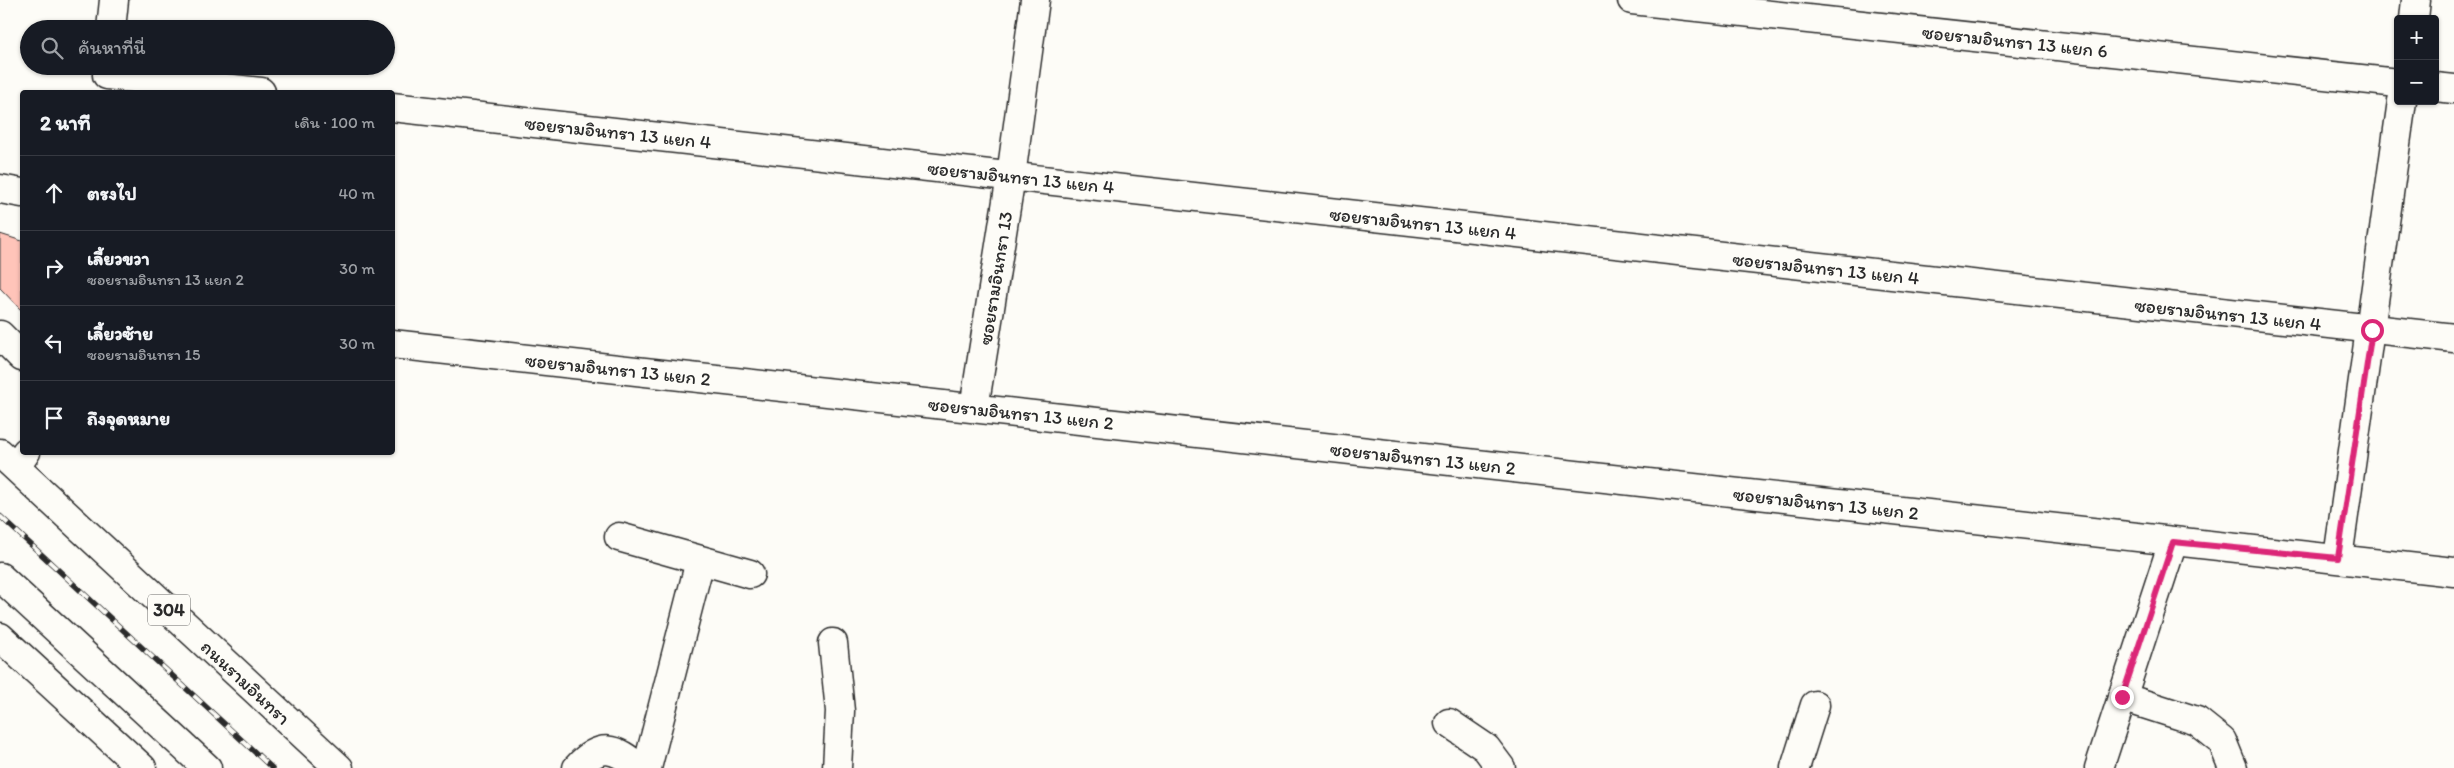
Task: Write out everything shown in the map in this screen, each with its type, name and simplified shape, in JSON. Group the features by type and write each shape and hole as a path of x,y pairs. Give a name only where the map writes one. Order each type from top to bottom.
{"street":[{"path":"112,20 114,0"},
{"name":"ซอยรามอินทรา 13","path":"974,408 1011,176 1035,0"},
{"name":"ซอยรามอินทรา 13 แยก 6","path":"1632,0 2394,83"},
{"path":"2414,15 2416,0"},
{"path":"107,78 239,90"},
{"path":"2439,87 2454,89"},
{"path":"2338,558 2372,330 2401,105"},
{"name":"ซอยรามอินทรา 13 แยก 4","path":"395,107 2454,338"},
{"path":"0,189 20,193"},
{"path":"0,335 20,355"},
{"name":"ซอยรามอินทรา 13 แยก 2","path":"395,344 2454,572"},
{"name":"ถนนรามอินทรา","path":"14,457 339,768"},
{"path":"619,537 750,574"},
{"path":"2099,768 2173,542"},
{"path":"647,768 700,561"},
{"path":"0,577 207,768"},
{"path":"0,637 142,768"},
{"path":"833,643 840,711 837,768"},
{"path":"2122,697 2197,721 2222,741 2233,768"},
{"path":"1795,768 1816,705"},
{"path":"1448,723 1486,748 1501,768"},
{"path":"577,768 590,754 607,750 624,755 639,768"}],"building":[{"path":"0,234 20,240 20,309 0,288"}],"railway":[{"path":"0,516 272,768"}],"route":[{"path":"2122,697 2173,542 2338,558 2372,330"}]}
